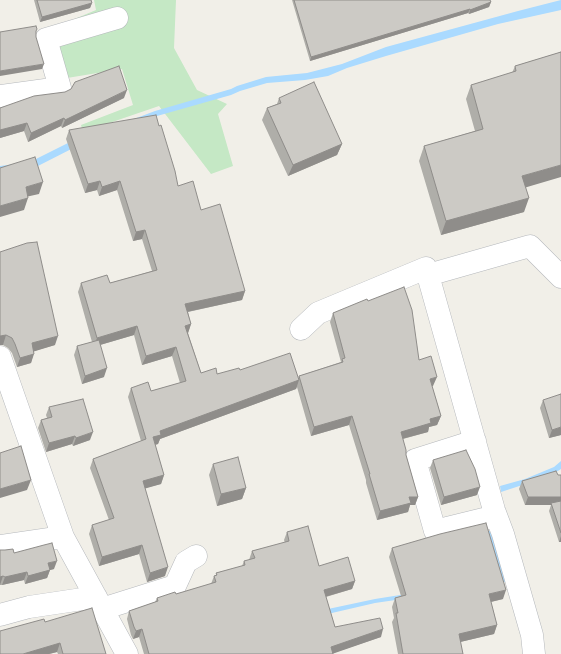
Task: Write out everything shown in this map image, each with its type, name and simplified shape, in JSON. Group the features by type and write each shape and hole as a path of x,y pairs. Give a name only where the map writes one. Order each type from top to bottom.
{"street":[{"path":"0,96 60,88 46,39 117,18"},
{"path":"428,275 530,246 561,278"},
{"path":"301,329 318,313 426,268 496,516 503,534 532,635 534,654"},
{"path":"0,357 63,537 127,654"},
{"path":"475,441 415,460 435,531 496,516"},
{"path":"0,546 63,537"},
{"path":"0,615 29,607 99,603 175,586 186,562 196,556"}],"green space":[{"path":"94,0 176,0 174,48 197,90 227,104 218,114 233,166 211,174 159,106 83,132 81,125 133,105 122,69 67,78 46,31 96,10"}],"water":[{"path":"561,0 561,10 498,24 386,56 347,68 328,76 305,80 267,83 157,116 89,140 34,168 0,173 0,166 30,162 76,139 105,130 155,111 231,89 266,77 307,73 342,64 386,47"},
{"path":"561,461 561,469 550,476 501,492 500,486 525,479 554,467"},
{"path":"489,531 493,531 506,581 498,586 375,603 171,654 328,609 375,599 444,588"}],"building":[{"path":"37,0 91,0 92,3 42,17"},
{"path":"294,0 490,0 491,2 470,10 311,57"},
{"path":"36,26 36,37 44,64 0,71 0,32"},
{"path":"561,52 561,165 522,176 529,198 446,221 424,146 483,129 471,85 516,71 515,66"},
{"path":"119,66 127,90 65,120 64,118 31,133 27,123 0,130 0,108 34,96 65,92 71,89 75,82"},
{"path":"314,82 342,144 293,165 267,108 281,103 279,98"},
{"path":"156,115 159,126 161,125 178,186 193,181 201,210 220,204 245,291 185,304 191,324 185,326 201,373 216,368 217,374 239,368 240,370 290,353 299,380 160,431 161,435 153,437 164,475 143,481 168,567 150,573 142,545 102,557 92,525 114,518 93,459 146,439 131,388 148,382 151,391 186,381 176,347 146,356 137,326 97,338 81,283 107,275 110,283 157,270 145,230 136,232 120,181 102,187 100,181 88,184 69,130"},
{"path":"35,157 43,182 26,187 28,198 0,206 0,168"},
{"path":"37,242 58,336 32,343 34,354 20,358 12,338 6,335 0,336 0,252 27,243"},
{"path":"404,287 412,310 419,360 431,356 437,377 430,379 441,416 430,419 431,423 401,432 418,497 409,497 411,503 380,511 352,416 314,427 299,376 343,362 342,359 345,358 333,313 367,299 368,301"},
{"path":"99,340 107,368 85,376 77,346"},
{"path":"561,394 561,427 552,430 543,400"},
{"path":"83,399 93,432 76,438 75,436 49,443 41,420 52,417 49,407"},
{"path":"21,446 31,480 0,489 0,453"},
{"path":"466,450 475,469 480,487 444,497 433,460"},
{"path":"238,457 246,488 221,494 213,464"},
{"path":"556,471 558,475 561,475 561,497 528,497 522,481"},
{"path":"561,501 561,533 551,503"},
{"path":"486,523 506,590 489,594 497,625 459,634 463,654 403,654 395,598 406,595 392,548"},
{"path":"308,526 319,566 348,557 355,581 324,590 335,627 380,618 383,629 331,647 333,654 149,654 142,629 136,631 129,611 158,601 157,598 175,592 176,594 216,582 214,576 217,575 216,573 245,565 244,561 255,558 252,551 289,541 287,532"},
{"path":"52,543 57,561 48,563 50,570 28,576 27,572 0,577 0,550 13,549 14,553"},
{"path":"92,608 106,654 63,654 60,643 23,654 0,654 0,631 44,619 45,622"}]}
